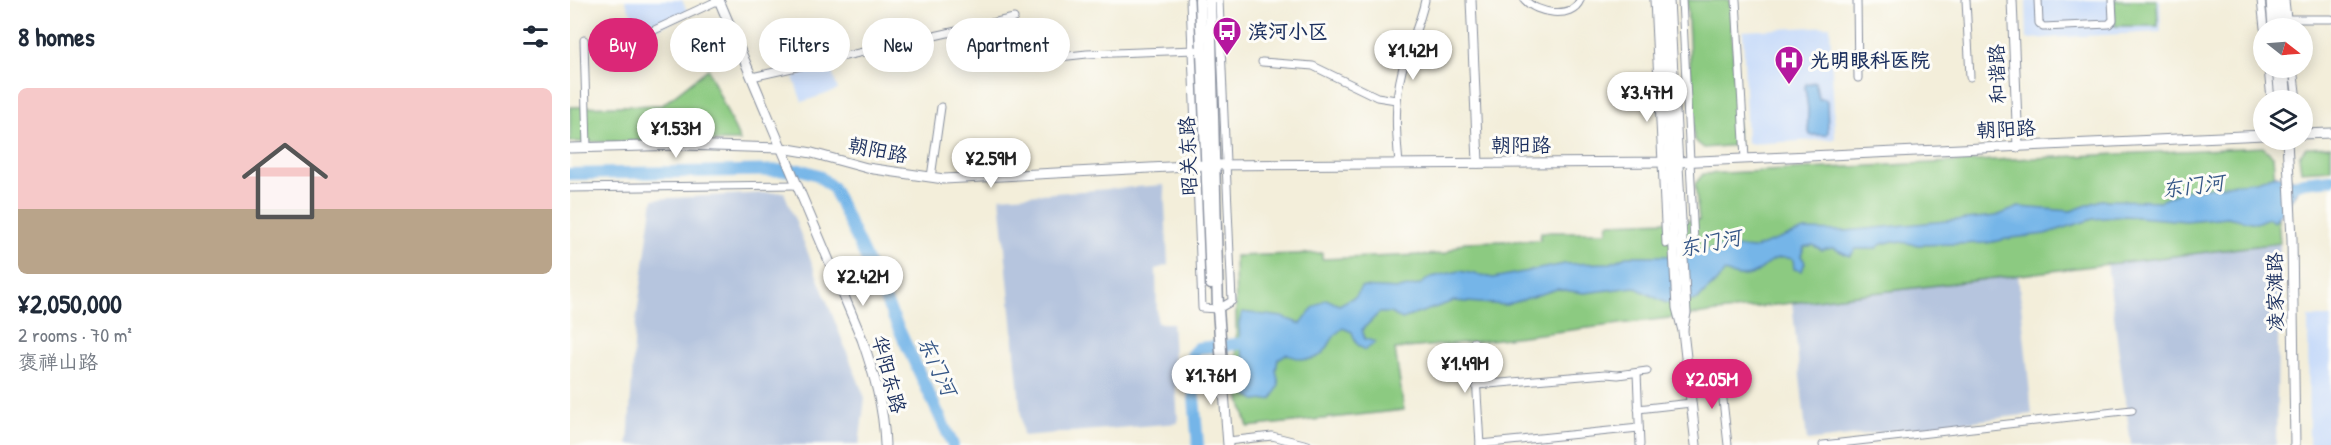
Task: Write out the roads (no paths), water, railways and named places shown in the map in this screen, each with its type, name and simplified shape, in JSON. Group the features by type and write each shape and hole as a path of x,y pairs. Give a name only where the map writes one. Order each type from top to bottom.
{"main road":[{"path":"719,0 784,153"},
{"name":"昭关东路","path":"1200,0 1228,443"},
{"name":"昭关东路","path":"1202,50 1210,0"},
{"path":"1471,0 1478,163"},
{"path":"1660,0 1669,162 1683,331 1696,445"},
{"path":"1669,0 1669,162"},
{"name":"和谐路","path":"2012,0 2019,147"},
{"path":"2271,0 2272,18"},
{"path":"2278,0 2281,18"},
{"path":"2313,134 2331,133"},
{"name":"朝阳路","path":"570,148 682,145 812,153 867,168 944,179 1211,165 1669,162 2253,136"},
{"name":"凌家滩路","path":"2288,150 2292,228 2295,445"},
{"name":"华阳东路","path":"784,153 862,339 878,386 884,420 885,445"}],"street":[{"path":"658,28 719,0"},
{"path":"1190,0 1202,50 1211,165"},
{"path":"1218,309 1202,308 1219,0"},
{"path":"1399,164 1396,100 1402,69 1417,32 1425,0"},
{"path":"1525,0 1536,9 1561,12 1578,5 1580,0"},
{"path":"1654,0 1669,162 1666,244"},
{"path":"1682,0 1694,242"},
{"path":"1736,0 1745,159"},
{"path":"1857,0 1858,78"},
{"path":"1966,0 1970,77"},
{"path":"2038,0 2039,23 2043,27 2109,24 2113,20 2112,0"},
{"path":"2260,0 2263,18"},
{"path":"2283,18 2285,0"},
{"path":"2313,20 2331,19"},
{"path":"752,77 946,33"},
{"path":"584,40 586,147"},
{"path":"1070,56 1202,50"},
{"path":"1262,62 1313,66 1377,97 1396,100"},
{"path":"931,177 941,107"},
{"path":"570,188 796,183"},
{"path":"1474,342 1480,444 1639,428"},
{"path":"1477,385 1647,371"},
{"path":"1636,373 1640,445"},
{"path":"1688,382 1721,382 1728,445"},
{"path":"1638,408 1691,403"},
{"path":"1823,445 2132,410"},
{"path":"1228,443 1272,436 1308,445"}],"water":[{"path":"1815,82 1819,99 1827,101 1828,133 1826,135 1810,135 1808,128 1805,87 1806,84"},
{"path":"2276,175 2304,182 2274,222 2268,218 2256,223 2227,217 2186,221 2125,216 2093,219 2045,234 1987,243 1919,245 1894,241 1882,244 1875,249 1856,249 1850,256 1833,248 1821,250 1813,245 1804,247 1801,256 1805,262 1802,271 1794,269 1793,259 1779,258 1750,275 1738,276 1724,272 1698,300 1666,303 1634,287 1584,293 1557,289 1506,305 1454,301 1402,319 1390,313 1379,313 1362,330 1365,339 1376,342 1365,350 1356,343 1352,332 1343,328 1335,335 1326,350 1315,358 1305,359 1286,354 1278,359 1276,370 1279,385 1272,399 1257,401 1247,395 1243,381 1247,366 1240,345 1239,323 1242,312 1282,317 1301,324 1313,308 1326,299 1339,305 1356,296 1361,287 1398,289 1419,285 1431,277 1460,271 1493,278 1565,264 1611,263 1626,256 1677,256 1729,246 1752,249 1804,230 1846,231 1996,216 2019,207 2071,211 2101,200 2160,201 2183,191 2256,181"}],"waterway":[{"name":"东门河","path":"570,174 802,170 818,175 833,188 953,445"},
{"name":"东门河","path":"2289,187 2304,182 2331,179"},
{"name":"东门河","path":"1198,445 1191,361 1193,353 1198,348 1256,342"}],"place":[{"name":"滨河小区","path":"1227,56"},
{"name":"光明眼科医院","path":"1789,86"}]}
